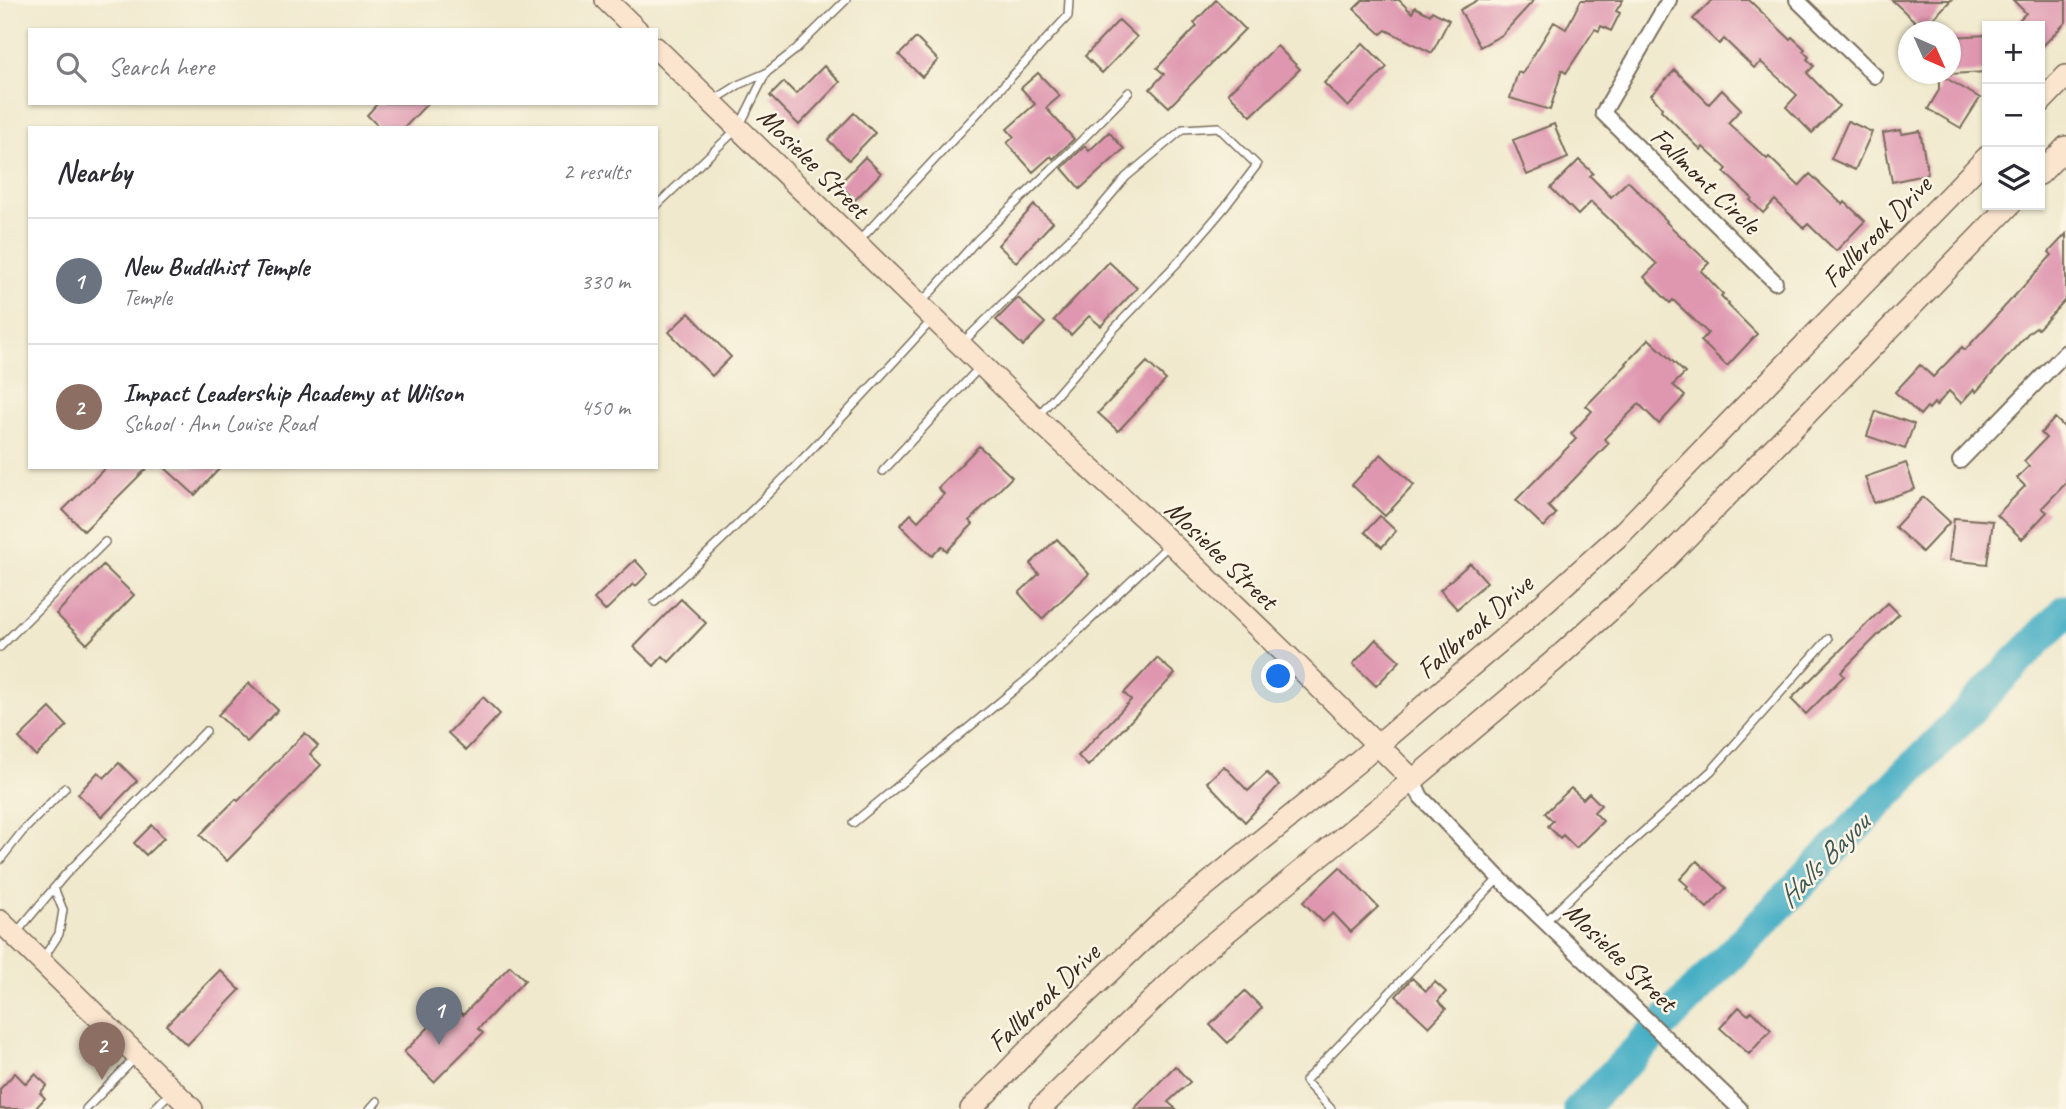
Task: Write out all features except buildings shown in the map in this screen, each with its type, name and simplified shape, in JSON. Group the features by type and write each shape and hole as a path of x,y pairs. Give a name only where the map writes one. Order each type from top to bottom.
{"main road":[{"path":"606,0 635,28"},
{"name":"Mosielee Street","path":"658,50 1036,418 1288,656 1413,780"},
{"path":"2045,98 2066,76"},
{"path":"2045,169 2066,147"},
{"name":"Fallbrook Drive","path":"971,1109 1041,1037 1167,917 1523,622 1623,532 1982,162"},
{"path":"1040,1109 1199,954 1413,780 1555,660 1657,568 2005,210"},
{"path":"7,928 191,1109"}],"street":[{"name":"Fallmont Circle","path":"1669,0 1603,113 1775,282"},
{"path":"1797,0 1875,76"},
{"path":"1960,461 2066,352"},
{"name":"Mosielee Street","path":"1413,780 1421,797 1499,878 1740,1109"}],"lane":[{"path":"712,101 740,84 766,73 794,51 846,0"},
{"path":"856,243 1068,16 1069,0"},
{"path":"658,204 739,127 766,73"},
{"path":"655,602 698,564 821,438 926,312 978,239 1129,92"},
{"path":"961,345 1093,216 1126,177 1183,129 1218,127 1257,164 1180,260 1112,331 1036,418"},
{"path":"883,471 982,365"},
{"path":"0,647 105,542"},
{"path":"853,823 1030,677 1171,543"},
{"path":"1545,922 1711,771 1828,639"},
{"path":"7,928 54,888 206,731"},
{"path":"0,860 28,824 65,789"},
{"path":"1331,1109 1305,1081 1499,878"},
{"path":"41,961 59,934 63,910 54,888"},
{"path":"86,1109 138,1055"},
{"path":"154,1109 172,1090"},
{"path":"370,1109 377,1101"}],"waterway":[{"name":"Halls Bayou","path":"1580,1109 2066,611"}],"place":[{"name":"New Buddhist Temple","path":"439,1045"},
{"name":"Impact Leadership Academy at Wilson","path":"102,1080"}]}
